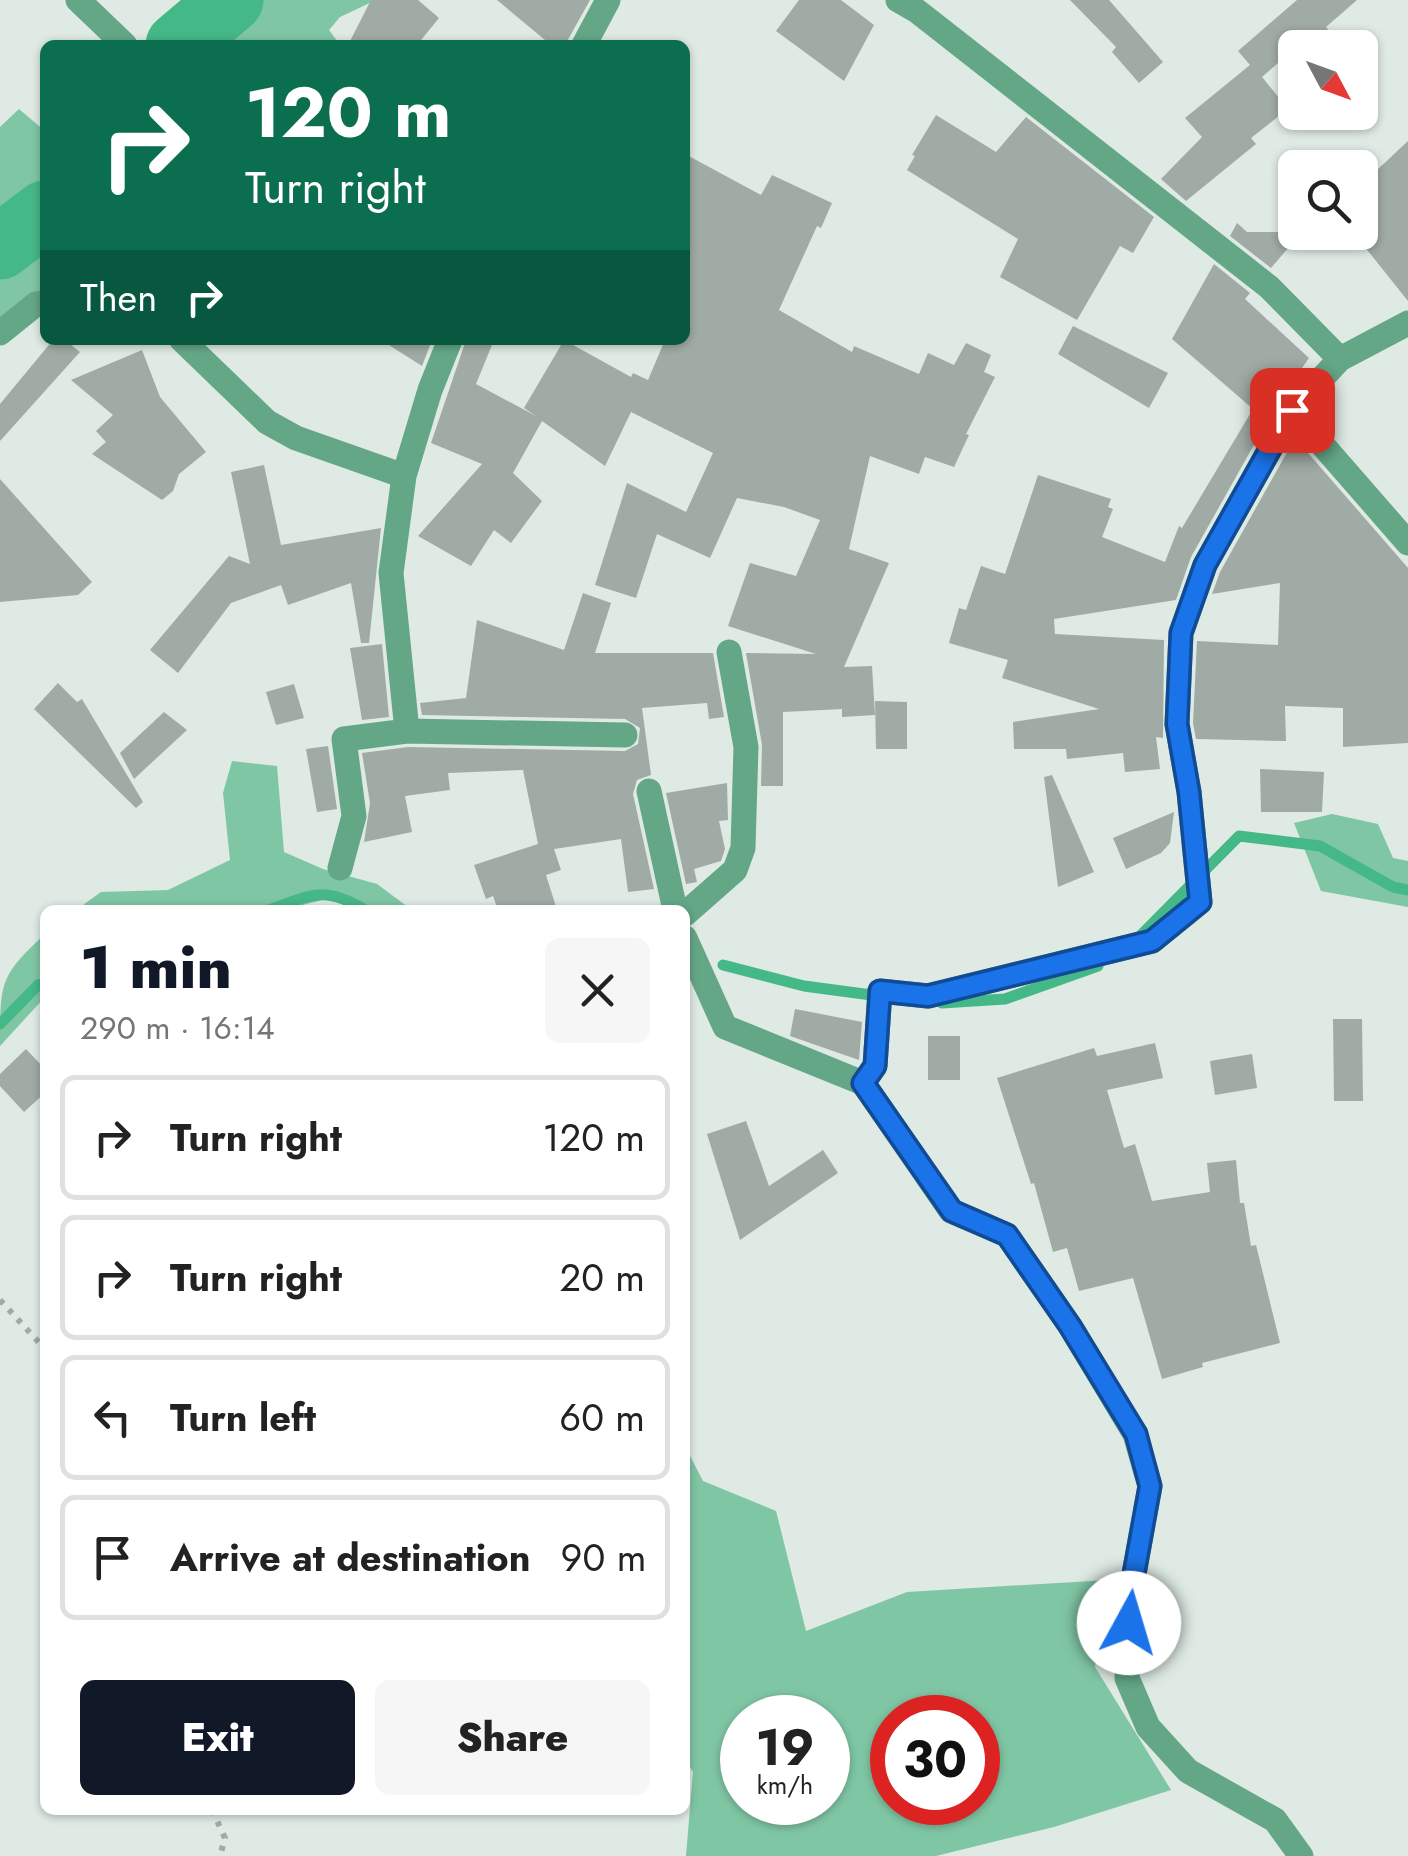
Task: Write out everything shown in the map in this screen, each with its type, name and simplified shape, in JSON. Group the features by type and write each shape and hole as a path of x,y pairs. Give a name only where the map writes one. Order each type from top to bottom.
{"street":[{"path":"78,0 119,40"},
{"path":"587,40 608,0"},
{"path":"898,0 1270,287 1340,359"},
{"path":"0,334 40,304"},
{"path":"863,1083 875,1066 880,991 928,996 1152,941 1200,902 1189,792 1177,724 1181,633 1205,565 1292,410 1340,359 1408,324"},
{"path":"187,345 268,422 296,438 404,476"},
{"path":"407,731 390,573 404,476 448,345"},
{"path":"1292,410 1408,542"},
{"path":"690,910 735,870 743,848 746,747 729,652"},
{"path":"340,868 354,816 344,739 407,731 625,735"},
{"path":"649,791 674,905"},
{"path":"690,949 725,1027 863,1083 952,1211 1007,1235 1070,1326 1136,1434 1150,1486 1130,1596 1127,1678 1148,1727 1188,1771 1275,1820 1301,1856"}],"path":[{"path":"0,1300 40,1344"},
{"path":"214,1815 225,1838 220,1856"}],"green space":[{"path":"245,0 376,0 340,17 329,30 336,40 214,40 228,26 237,6"},
{"path":"19,109 40,127 40,211 0,247 0,127"},
{"path":"40,223 40,304 0,333 0,254"},
{"path":"232,761 277,766 284,852 323,869 377,884 405,905 358,905 346,894 303,905 83,905 101,892 168,890 230,860 223,793"},
{"path":"1332,814 1378,824 1393,858 1408,861 1408,907 1321,891 1294,823"},
{"path":"40,939 40,1002 0,1046 2,993 19,960"},
{"path":"690,1456 703,1481 776,1511 806,1631 907,1592 1108,1580 1095,1667 1171,1790 1054,1827 936,1856 686,1856 690,1808"}],"building":[{"path":"371,0 418,0 439,18 421,40 351,40"},
{"path":"497,0 590,0 568,40 545,40"},
{"path":"799,0 841,0 874,25 844,81 776,31"},
{"path":"1070,0 1109,0 1163,62 1139,83 1112,52 1116,47"},
{"path":"1297,0 1357,0 1326,27 1328,30 1278,30 1278,63 1262,77 1278,97 1278,117 1251,138 1256,144 1186,201 1161,179 1202,137 1185,118 1250,65 1238,51"},
{"path":"936,115 996,152 1026,117 1154,217 1133,253 1120,246 1077,320 1000,277 1018,239 907,170"},
{"path":"1408,141 1408,301 1367,250 1378,250 1378,169"},
{"path":"690,157 761,195 772,175 832,203 821,228 817,226 779,310 852,352 854,346 919,374 928,353 954,365 966,343 991,355 984,372 995,377 954,467 925,457 919,474 870,456 849,549 889,563 844,667 872,666 875,715 842,717 842,709 783,712 783,786 761,786 762,745 746,653 816,654 728,626 750,563 796,576 820,520 784,507 737,498 710,558 657,534 636,598 595,585 627,483 686,512 713,453 631,412 605,466 542,421 513,473 542,501 511,543 494,530 471,566 418,536 482,464 431,443 464,345 492,345 476,384 536,416 524,408 561,345 573,345 631,377 633,373 648,380 663,345 690,345"},
{"path":"1237,223 1247,232 1278,232 1278,250 1286,250 1271,268 1230,236"},
{"path":"1214,264 1250,293 1245,299 1309,358 1278,402 1191,557 1176,600 1054,619 1055,634 1164,640 1163,738 1156,737 1160,769 1125,772 1123,753 1067,759 1066,749 1014,749 1013,722 1099,709 1002,678 1008,660 949,643 959,608 966,610 981,566 1005,574 1038,475 1111,499 1108,507 1113,509 1102,537 1165,562 1179,526 1182,528 1253,409 1172,339"},
{"path":"1073,326 1168,373 1149,408 1058,354"},
{"path":"49,345 71,345 80,352 0,441 0,404"},
{"path":"389,345 430,345 422,366"},
{"path":"142,350 160,397 206,452 179,474 173,491 162,500 92,454 106,442 96,431 113,415 71,380"},
{"path":"1295,438 1408,568 1408,743 1343,747 1343,708 1285,706 1286,741 1196,739 1193,723 1197,641 1278,645 1280,583 1212,594 1220,572"},
{"path":"264,465 281,545 381,528 369,643 361,643 351,583 288,605 281,585 231,603 178,673 150,650 229,556 250,564 231,472"},
{"path":"0,479 92,582 78,595 0,602"},
{"path":"583,593 611,603 595,653 713,653 724,717 709,719 707,703 642,708 651,775 637,780 633,794 654,889 628,892 621,839 554,849 561,870 546,875 555,905 496,905 493,896 486,899 474,865 538,844 523,770 448,773 450,790 405,796 412,832 364,842 370,803 362,753 408,747 625,751 638,744 640,728 625,719 422,715 420,703 466,698 477,620 564,650"},
{"path":"382,644 389,717 362,720 350,648"},
{"path":"58,683 77,702 82,699 143,802 136,808 34,709"},
{"path":"294,684 304,718 276,725 266,692"},
{"path":"875,701 907,702 907,749 876,749"},
{"path":"164,712 187,730 134,779 120,753"},
{"path":"328,746 337,809 317,812 306,749"},
{"path":"1260,769 1324,772 1322,812 1261,812"},
{"path":"1052,775 1094,872 1058,887 1044,777"},
{"path":"727,783 728,820 719,821 725,849 721,861 694,869 697,882 686,884 666,793"},
{"path":"1174,812 1170,843 1161,853 1126,869 1113,838"},
{"path":"795,1009 862,1022 859,1060 790,1036"},
{"path":"1333,1019 1362,1019 1363,1101 1334,1101"},
{"path":"928,1036 960,1036 960,1080 928,1080"},
{"path":"1155,1043 1163,1078 1107,1090 1124,1148 1135,1144 1152,1201 1210,1192 1207,1163 1236,1160 1240,1203 1244,1203 1251,1246 1256,1245 1280,1343 1202,1363 1203,1367 1162,1379 1133,1278 1079,1291 1067,1248 1053,1252 1034,1183 1031,1184 997,1078 1094,1048 1097,1056"},
{"path":"26,1049 40,1064 40,1098 24,1112 0,1086 0,1074"},
{"path":"1252,1054 1257,1088 1215,1095 1210,1061"},
{"path":"746,1121 769,1186 823,1150 838,1173 740,1240 707,1134"}],"waterway":[{"path":"184,40 231,0"},
{"path":"0,247 40,217"},
{"path":"1137,939 1239,836 1320,846 1393,887 1408,890"},
{"path":"282,905 317,895 339,897 356,905"},
{"path":"723,965 804,986 879,996"},
{"path":"942,1003 1005,999 1098,966"},
{"path":"0,1024 40,985"}],"route":[{"path":"1129,1623 1130,1596 1150,1486 1136,1434 1070,1326 1007,1235 952,1211 863,1083 875,1066 880,991 928,996 1152,941 1200,902 1189,792 1177,724 1181,633 1205,565 1292,410"}]}
